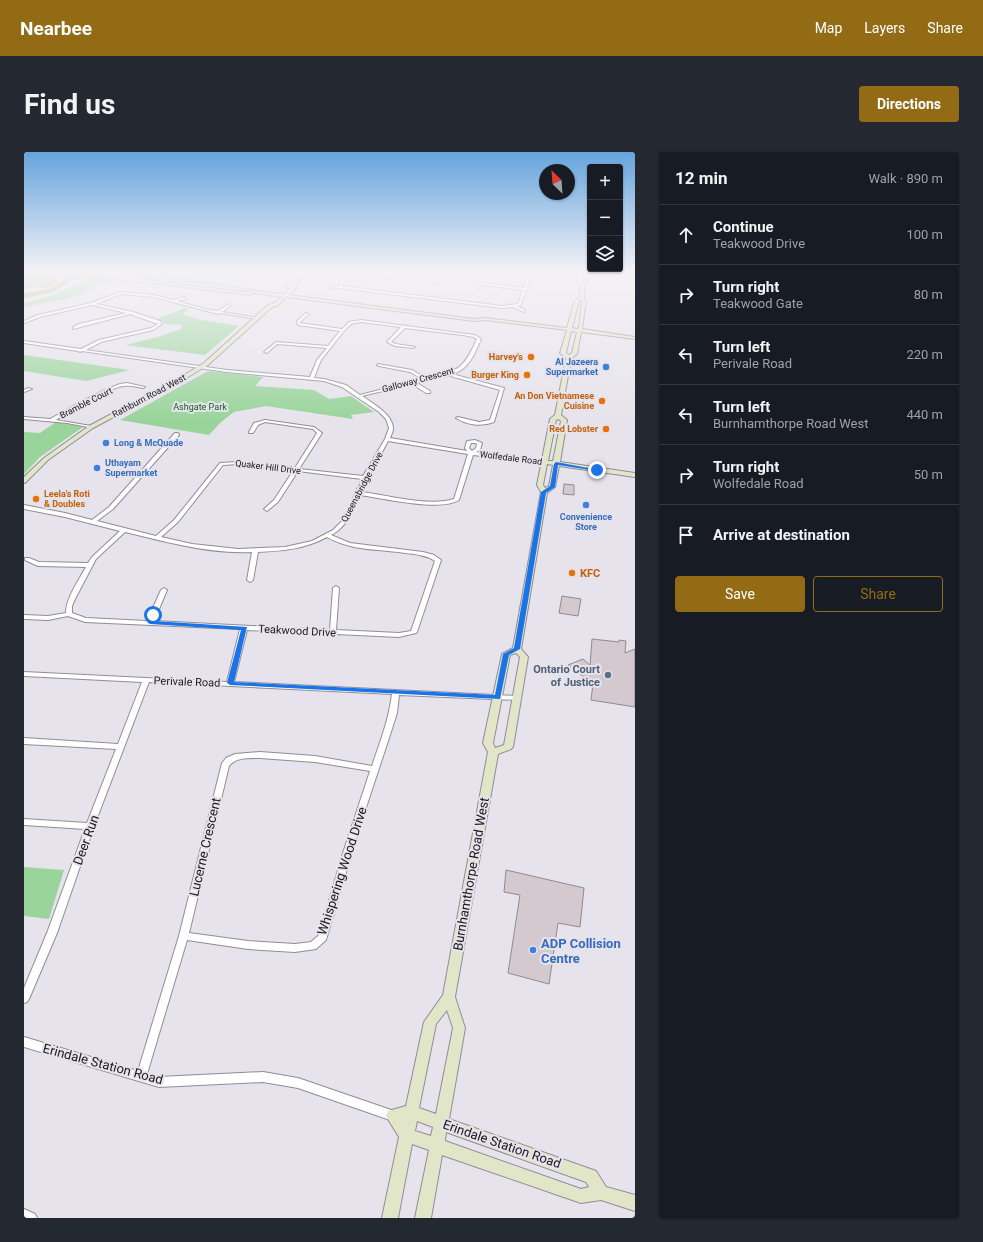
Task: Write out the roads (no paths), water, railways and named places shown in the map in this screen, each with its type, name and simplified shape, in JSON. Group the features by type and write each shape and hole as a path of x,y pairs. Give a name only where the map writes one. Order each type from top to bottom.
{"main road":[{"name":"Rathburn Road West","path":"24,481 52,455 91,427 201,367 217,355 253,322"},
{"path":"481,322 579,332 630,340 635,339"},
{"path":"569,358 563,353 571,322"},
{"path":"558,416 569,358 574,354 581,322"},
{"path":"493,752 508,747 524,657 517,649 544,492 540,485 553,418 558,416"},
{"path":"544,492 552,487 564,420 558,416"},
{"name":"Wolfedale Road","path":"544,462 635,475"},
{"name":"Burnhamthorpe Road West","path":"390,1218 430,1022 449,997 493,752 488,743 506,654 517,649"},
{"name":"Burnhamthorpe Road West","path":"423,1218 438,1146 459,1028 449,997"},
{"path":"407,1135 393,1116 411,1112"},
{"name":"Erindale Station Road","path":"411,1112 591,1176 601,1192"},
{"name":"Erindale Station Road","path":"407,1135 581,1196 601,1192 635,1203"}],"street":[{"path":"74,328 94,322"},
{"path":"80,351 100,341 152,329 160,324 158,322"},
{"path":"298,322 299,324 343,330"},
{"name":"Galloway Crescent","path":"312,377 319,360 329,347 350,323 357,322"},
{"name":"Galloway Crescent","path":"359,396 426,380 448,374 462,368 469,360 479,339 474,336 367,322"},
{"path":"404,326 389,342 396,345 413,347"},
{"name":"Queensbridge Drive","path":"24,342 201,367 252,373 312,377 337,383 359,396 381,411 388,419 390,428 387,439 365,478 345,521 335,531 314,542 285,549 255,550 208,548 157,538 94,521 24,508"},
{"path":"266,352 276,343 329,347"},
{"path":"378,365 411,371 426,380"},
{"path":"448,374 502,389 492,421 484,424 478,424 458,418"},
{"path":"414,383 428,392"},
{"name":"Bramble Court","path":"52,420 61,414 116,387 130,385 144,387"},
{"path":"24,391 30,389"},
{"path":"24,418 52,420 91,427"},
{"path":"251,432 256,424 265,421 314,428 320,433 276,501 267,509"},
{"path":"94,521 110,508 177,434"},
{"name":"Wolfedale Road","path":"387,439 471,453 544,462"},
{"path":"359,493 435,503 451,503 456,500 471,453"},
{"name":"Quaker Hill Drive","path":"157,538 169,529 222,464 239,463 365,478"},
{"path":"24,616 48,618 69,614 69,606 98,554 124,530"},
{"name":"Teakwood Drive","path":"69,614 85,620 150,622 333,633 399,635 414,632 438,560 434,556 425,554 349,545 327,535"},
{"path":"250,580 255,550"},
{"path":"27,559 38,564 91,565"},
{"path":"333,633 336,588"},
{"path":"150,622 164,590"},
{"path":"230,683 244,628"},
{"name":"Perivale Road","path":"24,674 517,698"},
{"name":"Deer Run","path":"24,999 52,933 90,826 146,680"},
{"name":"Whispering Wood Drive","path":"184,936 248,945 287,948 313,946 323,937 375,769 393,717 396,693"},
{"path":"24,741 120,747"},
{"name":"Lucerne Crescent","path":"141,1077 184,936 225,765 229,760 240,756 260,754 314,759 375,769"},
{"path":"24,822 90,826"},
{"name":"Erindale Station Road","path":"24,1042 159,1082 263,1077 298,1083 393,1116"},
{"path":"24,1215 31,1218"}],"place":[{"name":"Harvey's","path":"531,357"},
{"name":"Al Jazeera Supermarket","path":"606,367"},
{"name":"Burger King","path":"527,375"},
{"name":"An Don Vietnamese Cuisine","path":"602,401"},
{"name":"Red Lobster","path":"606,429"},
{"name":"Long & McQuade","path":"106,443"},
{"name":"Uthayam Supermarket","path":"97,468"},
{"name":"Leela's Roti & Doubles","path":"36,499"},
{"name":"Convenience Store","path":"586,505"},
{"name":"KFC","path":"572,573"},
{"name":"Ontario Court of Justice","path":"608,675"},
{"name":"ADP Collision Centre","path":"533,950"}],"park label":[{"name":"Ashgate Park","path":"200,407"}]}
